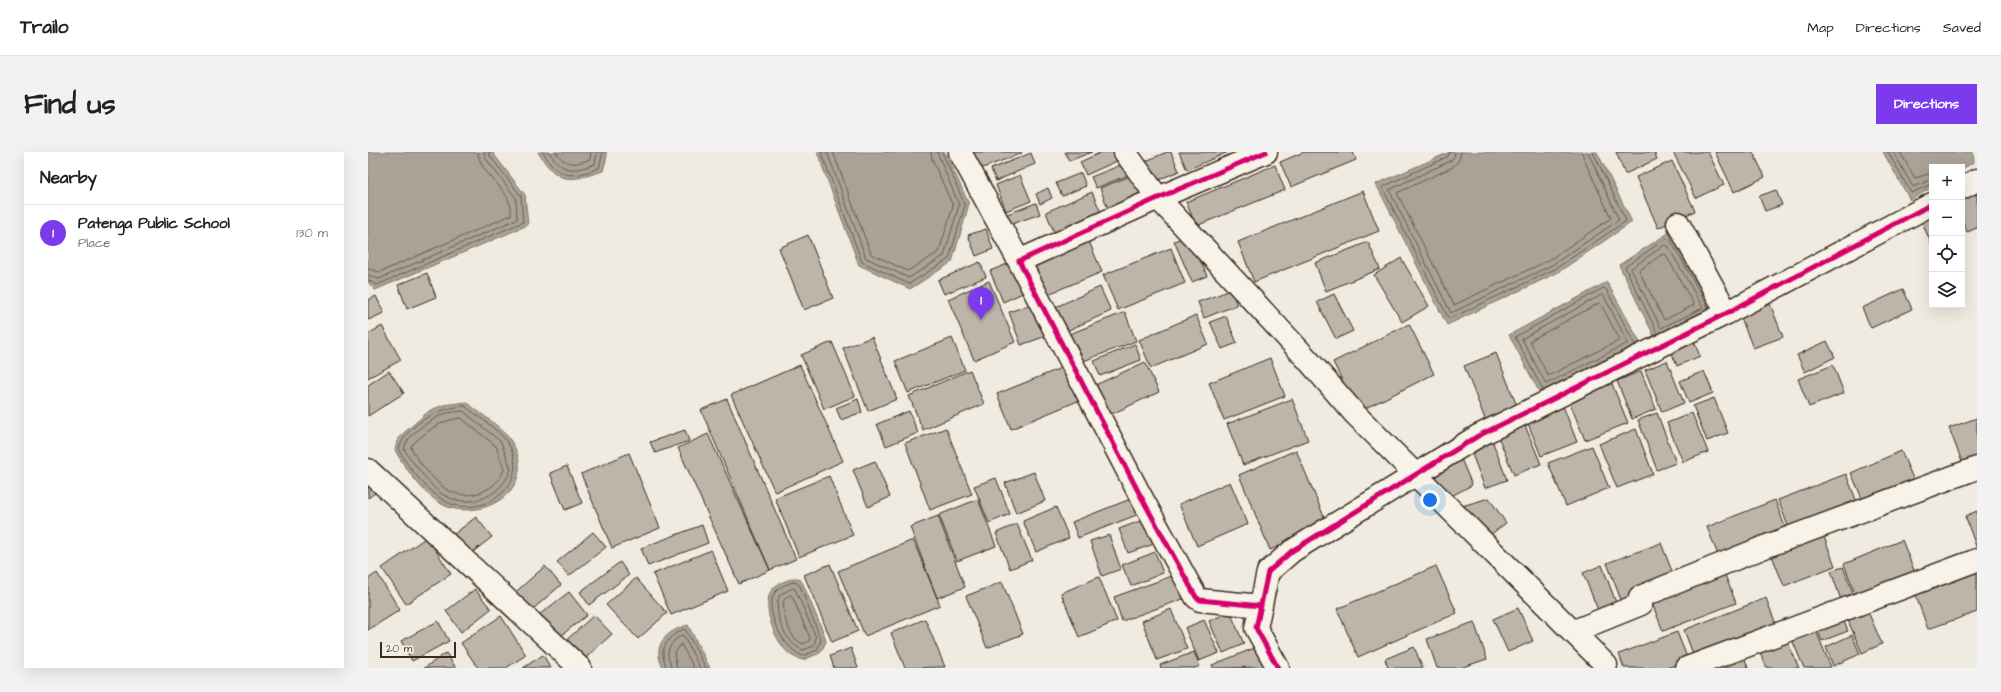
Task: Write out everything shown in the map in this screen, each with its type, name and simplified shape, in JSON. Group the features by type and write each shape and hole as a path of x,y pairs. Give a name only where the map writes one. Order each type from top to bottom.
{"street":[{"path":"960,152 1019,261 1135,486 1196,597 1200,600 1261,606"},
{"path":"1125,152 1158,198 1308,360 1355,414 1605,667"},
{"path":"1019,261 1158,198 1266,152"},
{"path":"1965,186 1977,180"},
{"path":"1278,668 1256,628 1268,572 1292,551 1478,436 1727,314 1929,206"},
{"path":"1678,223 1727,314"},
{"path":"1572,632 1641,604 1640,597 1767,546 1977,468"},
{"path":"368,470 580,668"},
{"path":"1687,668 1977,560"}],"water":[{"path":"368,152 492,152 525,195 528,225 375,290 368,282"},
{"path":"538,152 606,152 607,156 603,171 573,179 558,175 545,163"},
{"path":"817,152 945,152 969,204 952,262 910,289 859,265"},
{"path":"1450,152 1597,152 1632,222 1557,273 1447,325 1376,184"},
{"path":"1883,152 1973,152 1974,162 1965,167 1965,164 1929,164 1929,189 1910,200"},
{"path":"1670,232 1716,313 1656,340 1619,265"},
{"path":"1607,282 1642,346 1542,397 1509,335"},
{"path":"466,402 494,423 508,437 517,453 519,468 516,481 508,493 497,502 483,508 467,510 451,508 435,500 419,484 395,450 398,438 429,411 443,405"},
{"path":"793,578 799,578 803,584 826,642 820,653 803,660 796,658 785,650 775,634 769,614 769,595 773,588 780,583"},
{"path":"688,625 710,668 663,668 659,657 659,649 661,644 673,631"}],"building":[{"path":"968,152 1021,152 1022,153 975,171"},
{"path":"1065,152 1092,152 1069,161"},
{"path":"1102,152 1113,152 1117,161 1086,175 1080,162"},
{"path":"1167,152 1171,152 1179,171 1149,184 1141,163"},
{"path":"1179,152 1228,152 1187,170"},
{"path":"1304,152 1353,152 1356,160 1291,187 1280,162"},
{"path":"1616,152 1654,152 1657,159 1625,174"},
{"path":"1673,152 1708,152 1724,185 1696,198"},
{"path":"1715,152 1753,152 1765,177 1734,192"},
{"path":"1031,153 1035,164 996,181 991,169"},
{"path":"1672,161 1695,211 1658,228 1636,177"},
{"path":"1126,163 1131,174 1096,188 1091,177"},
{"path":"1275,165 1285,190 1196,226 1186,202"},
{"path":"1081,173 1086,186 1062,196 1056,183"},
{"path":"1020,175 1031,201 1006,211 996,185"},
{"path":"1133,175 1144,200 1110,214 1100,188"},
{"path":"1977,187 1977,228 1967,232 1965,227 1965,192"},
{"path":"1048,188 1052,198 1040,204 1036,194"},
{"path":"1776,190 1782,205 1765,211 1759,196"},
{"path":"1363,191 1379,231 1254,282 1238,242"},
{"path":"1092,192 1102,215 1055,235 1046,212"},
{"path":"1036,203 1040,214 1009,225 1005,215"},
{"path":"1929,215 1929,239 1921,219"},
{"path":"986,229 993,249 976,256 968,235"},
{"path":"808,235 833,298 804,310 779,248"},
{"path":"1190,235 1207,276 1192,282 1174,241"},
{"path":"1088,239 1102,272 1041,297 1028,264"},
{"path":"1368,242 1380,269 1326,291 1315,263"},
{"path":"1171,248 1185,283 1118,310 1103,275"},
{"path":"1401,258 1429,306 1402,322 1374,275"},
{"path":"980,262 986,277 944,294 938,280"},
{"path":"1012,262 1025,292 1003,302 990,271"},
{"path":"427,273 436,297 407,309 398,285"},
{"path":"989,281 1015,342 974,360 948,299"},
{"path":"1100,287 1111,311 1060,334 1049,310"},
{"path":"1903,289 1912,309 1871,328 1862,308"},
{"path":"1231,290 1237,305 1204,318 1198,302"},
{"path":"1334,294 1353,331 1336,339 1317,302"},
{"path":"376,296 384,313 368,320 368,300"},
{"path":"1769,301 1783,337 1753,348 1739,313"},
{"path":"1038,302 1049,335 1021,345 1009,312"},
{"path":"1125,312 1136,341 1073,365 1062,337"},
{"path":"1196,315 1208,344 1151,368 1139,340"},
{"path":"1226,316 1237,343 1222,349 1210,322"},
{"path":"1409,324 1434,374 1358,412 1333,362"},
{"path":"382,326 401,360 368,378 368,334"},
{"path":"872,337 897,399 868,411 843,348"},
{"path":"952,338 965,370 908,393 895,361"},
{"path":"1827,341 1835,357 1805,372 1797,355"},
{"path":"832,342 855,396 824,409 801,355"},
{"path":"1694,342 1700,356 1677,366 1671,351"},
{"path":"1135,344 1141,360 1100,376 1094,361"},
{"path":"1496,353 1519,411 1487,424 1464,366"},
{"path":"1270,358 1285,396 1224,420 1209,383"},
{"path":"1667,361 1684,403 1662,412 1645,370"},
{"path":"1145,362 1159,392 1103,418 1089,388"},
{"path":"800,365 843,461 775,492 731,395"},
{"path":"1833,365 1844,393 1809,407 1798,379"},
{"path":"1066,366 1080,400 1011,429 997,394"},
{"path":"970,370 984,404 923,430 909,396"},
{"path":"389,371 404,393 368,416 368,385"},
{"path":"1641,371 1656,409 1632,419 1617,381"},
{"path":"1704,371 1713,393 1689,403 1680,381"},
{"path":"1610,379 1628,423 1585,440 1567,396"},
{"path":"1714,398 1728,433 1707,441 1693,406"},
{"path":"727,399 796,559 770,570 701,410"},
{"path":"858,399 862,412 841,420 836,408"},
{"path":"1292,399 1308,440 1243,465 1227,424"},
{"path":"1563,406 1577,442 1541,456 1527,421"},
{"path":"909,411 918,433 886,446 877,424"},
{"path":"1657,413 1676,463 1657,470 1638,420"},
{"path":"1692,413 1708,452 1683,462 1667,423"},
{"path":"1977,418 1977,462 1964,467 1949,428"},
{"path":"1524,423 1541,464 1514,475 1497,434"},
{"path":"946,428 972,494 930,510 905,443"},
{"path":"1636,429 1653,474 1617,488 1599,444"},
{"path":"685,430 689,441 655,453 650,442"},
{"path":"708,434 770,570 739,584 678,448"},
{"path":"1492,440 1507,480 1485,488 1470,449"},
{"path":"1592,446 1609,488 1566,506 1548,463"},
{"path":"1296,450 1328,526 1270,550 1239,475"},
{"path":"1901,451 1915,483 1865,505 1851,473"},
{"path":"629,453 660,528 612,548 581,474"},
{"path":"1459,454 1472,485 1446,499 1425,471"},
{"path":"875,461 890,497 868,507 853,470"},
{"path":"567,466 582,503 565,510 550,473"},
{"path":"1034,472 1045,501 1016,513 1005,483"},
{"path":"1846,474 1860,510 1792,536 1778,500"},
{"path":"829,476 853,535 799,557 775,498"},
{"path":"368,478 378,491 368,498"},
{"path":"996,478 1010,514 989,523 974,486"},
{"path":"1230,482 1248,524 1197,546 1179,504"},
{"path":"1133,498 1139,514 1078,538 1072,522"},
{"path":"1489,498 1506,523 1486,538 1462,506"},
{"path":"978,499 996,546 957,561 939,515"},
{"path":"1775,500 1787,532 1720,560 1707,527"},
{"path":"1056,507 1069,538 1036,552 1023,521"},
{"path":"1977,511 1977,549 1965,516"},
{"path":"938,516 965,587 937,598 910,527"},
{"path":"476,517 492,537 465,558 449,538"},
{"path":"1148,518 1157,543 1128,553 1119,529"},
{"path":"1017,524 1032,560 1010,569 996,533"},
{"path":"702,525 708,543 648,566 641,548"},
{"path":"1822,531 1835,566 1784,586 1770,551"},
{"path":"593,532 606,547 569,576 557,562"},
{"path":"1109,535 1121,569 1102,576 1090,541"},
{"path":"427,537 451,574 406,604 382,568"},
{"path":"913,540 940,605 865,636 838,571"},
{"path":"1902,540 1918,580 1859,604 1844,564"},
{"path":"1661,543 1675,579 1621,600 1607,563"},
{"path":"711,550 728,591 671,615 653,574"},
{"path":"1155,552 1163,573 1131,586 1122,565"},
{"path":"620,562 629,575 589,605 580,592"},
{"path":"830,564 858,631 832,642 804,575"},
{"path":"1602,565 1618,608 1600,615 1583,573"},
{"path":"1977,565 1977,612 1928,629 1913,588"},
{"path":"545,566 561,585 526,615 510,597"},
{"path":"1436,566 1457,613 1358,657 1337,609"},
{"path":"1843,567 1855,598 1842,603 1831,571"},
{"path":"1723,570 1736,603 1663,631 1650,598"},
{"path":"377,573 400,610 368,630 368,579"},
{"path":"1175,575 1183,599 1122,621 1114,597"},
{"path":"1099,577 1117,621 1079,637 1061,593"},
{"path":"636,578 667,613 638,639 606,605"},
{"path":"1002,582 1023,634 987,648 966,596"},
{"path":"475,589 491,609 461,632 446,611"},
{"path":"569,592 587,615 553,642 535,618"},
{"path":"1766,598 1778,630 1696,662 1684,630"},
{"path":"1866,607 1882,644 1862,653 1846,616"},
{"path":"1518,608 1533,641 1508,652 1493,619"},
{"path":"1171,609 1187,649 1157,660 1142,621"},
{"path":"1230,612 1244,644 1223,653 1209,621"},
{"path":"594,615 612,634 579,664 561,645"},
{"path":"501,616 526,655 506,668 478,668 461,643"},
{"path":"1842,617 1848,631 1822,641 1816,626"},
{"path":"925,619 945,667 905,668 891,633"},
{"path":"1204,620 1219,653 1199,661 1185,628"},
{"path":"438,621 449,641 412,661 401,641"},
{"path":"1474,622 1487,659 1460,668 1437,668 1427,639"},
{"path":"1814,626 1831,667 1804,668 1790,635"},
{"path":"1677,632 1688,660 1667,668 1624,668 1619,654"},
{"path":"1852,635 1860,654 1833,666 1826,647"},
{"path":"1785,636 1799,668 1767,668 1758,648"},
{"path":"1257,647 1265,667 1213,668 1212,665"},
{"path":"1414,647 1423,668 1388,668 1385,659"},
{"path":"851,648 858,668 834,668 830,656"},
{"path":"1194,652 1200,666 1195,668 1161,668 1160,665"},
{"path":"446,653 456,668 424,668"},
{"path":"543,655 551,668 523,668"},
{"path":"1744,656 1748,668 1711,668"}],"cycle path":[{"path":"1261,606 1200,600 1196,597 1139,493 1019,261 1158,198 1266,152"},
{"path":"1278,668 1256,628 1268,572 1292,551 1478,436 1727,313 1929,206"}],"place":[{"name":"Patenga Public School","path":"981,320"}]}
